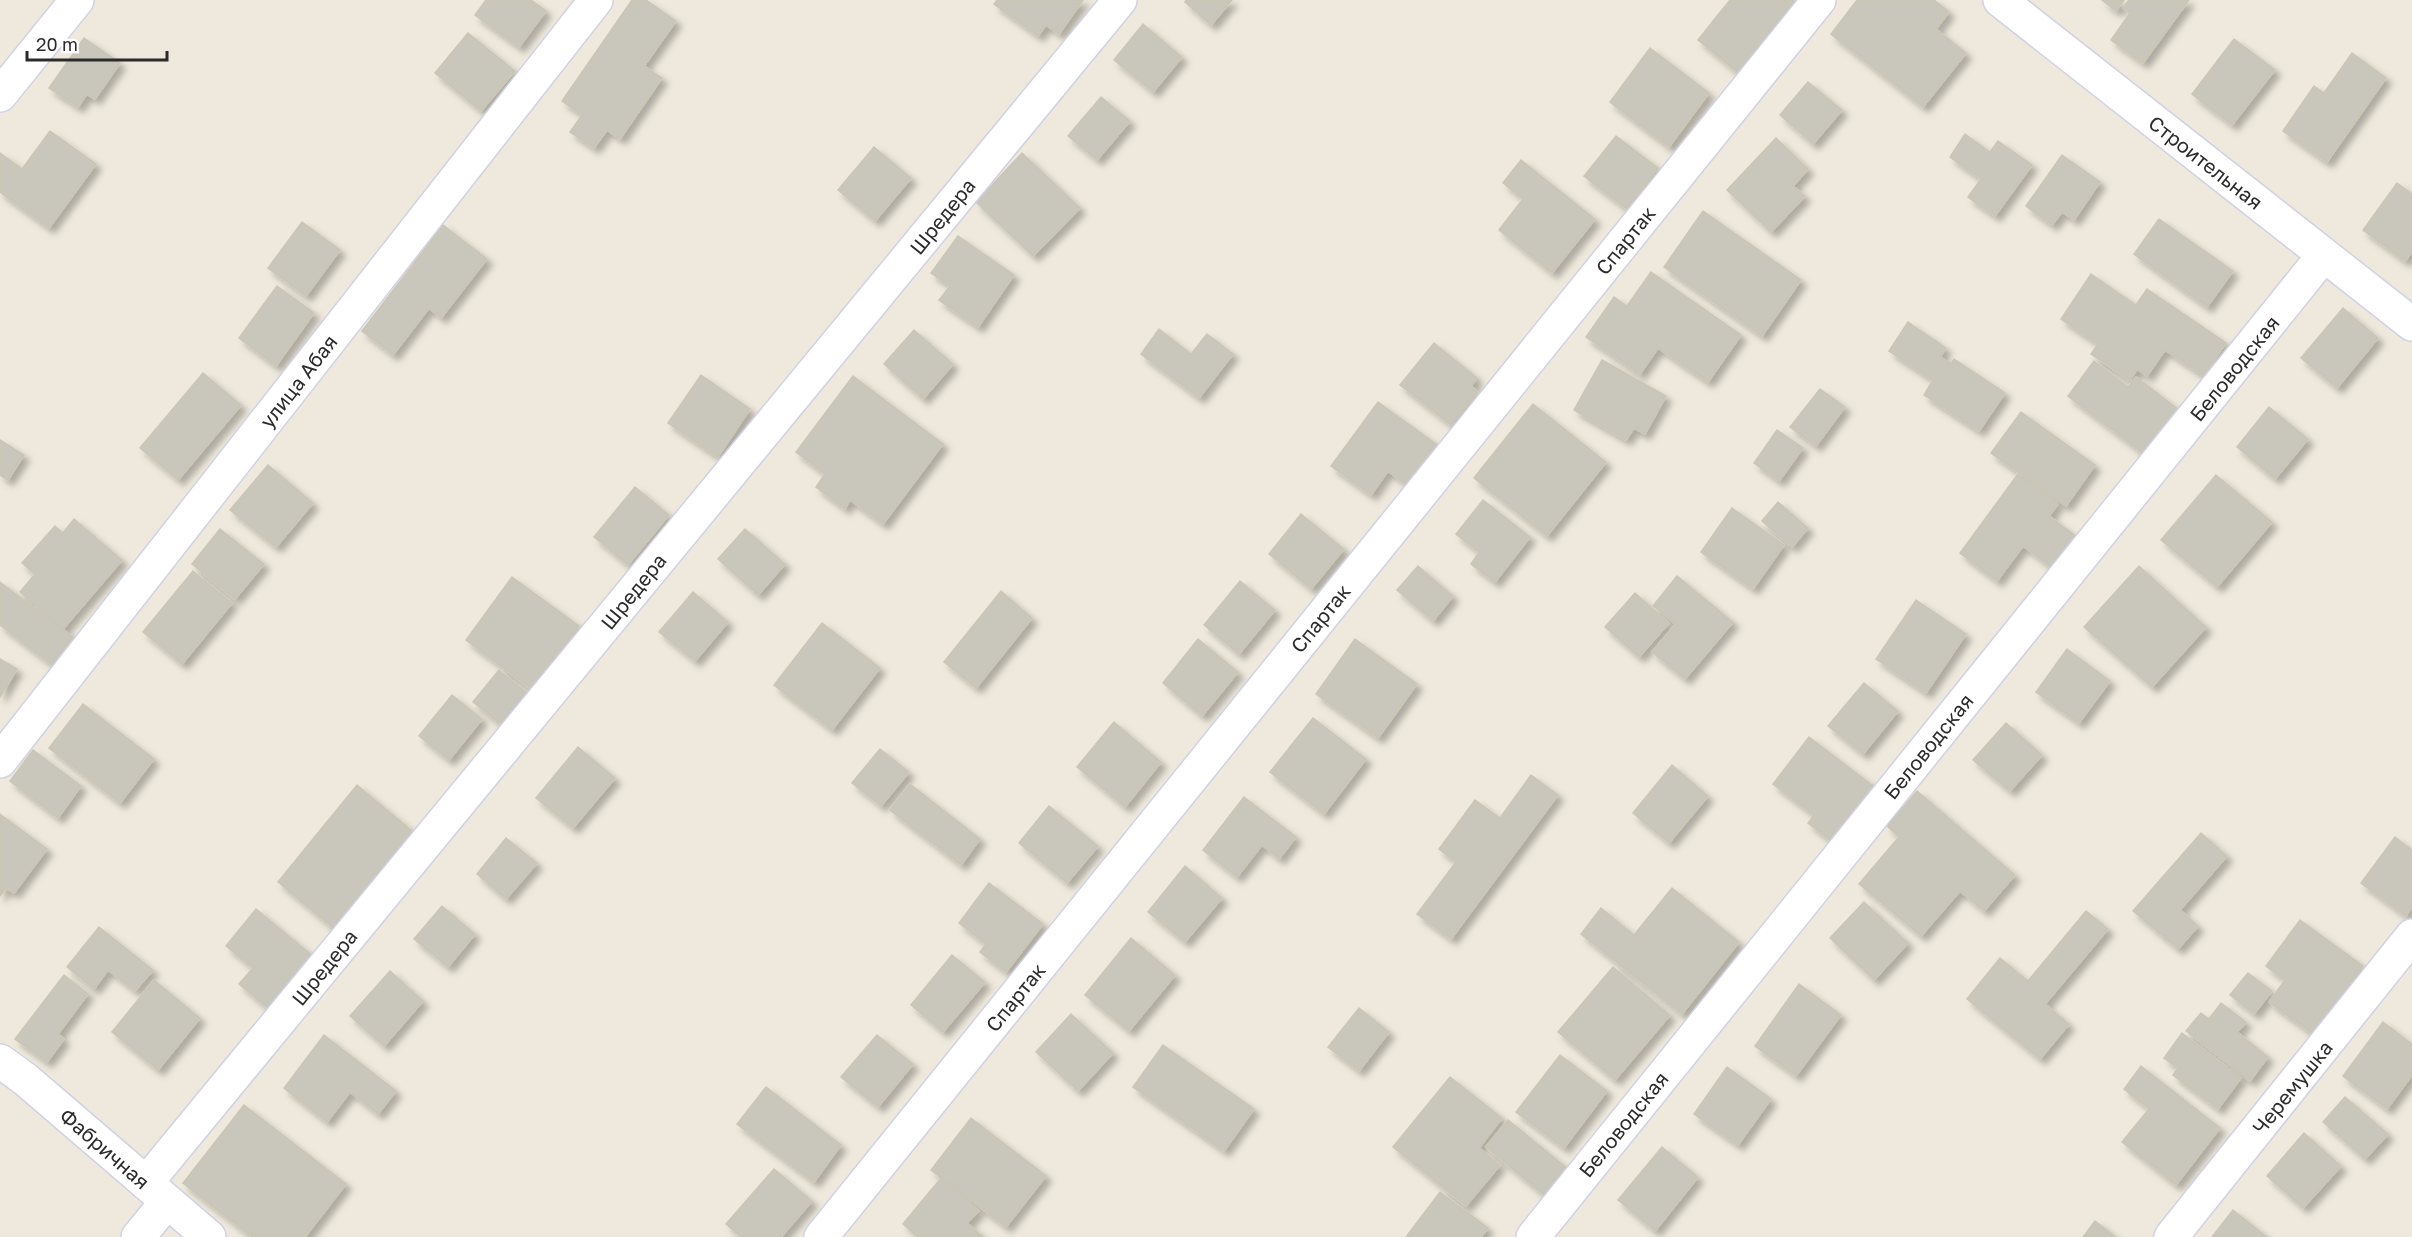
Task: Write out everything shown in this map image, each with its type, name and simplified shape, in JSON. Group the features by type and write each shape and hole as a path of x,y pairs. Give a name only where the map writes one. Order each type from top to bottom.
{"street":[{"path":"0,95 77,0"},
{"name":"улица Абая","path":"0,761 596,0"},
{"name":"Шредера","path":"138,1237 156,1193 1120,0"},
{"name":"Спартак","path":"821,1237 1819,0"},
{"name":"Строительная","path":"2000,0 2412,324"},
{"name":"Беловодская","path":"1533,1237 2324,255"},
{"name":"Черемушка","path":"2171,1237 2412,936"},
{"name":"Фабричная","path":"0,1061 209,1237"}],"building":[{"path":"486,0 531,0 546,11 519,47 475,15"},
{"path":"632,0 646,0 676,21 644,66 662,78 620,139 607,130 594,148 570,132 582,115 562,101"},
{"path":"997,0 1083,0 1059,34 1046,25 1038,36 994,4"},
{"path":"1186,0 1232,0 1211,25 1185,2"},
{"path":"1730,0 1793,0 1800,5 1742,76 1698,40"},
{"path":"1857,0 1934,0 1949,12 1936,29 1966,53 1923,107 1831,34"},
{"path":"2102,0 2124,0 2116,11"},
{"path":"2129,0 2189,0 2143,63 2111,40 2130,13 2123,8"},
{"path":"1143,24 1182,57 1153,92 1114,60"},
{"path":"468,33 515,71 481,111 435,73"},
{"path":"84,38 120,63 95,99 87,94 78,107 49,88"},
{"path":"2234,39 2275,70 2232,125 2192,94"},
{"path":"1650,48 1709,93 1669,147 1610,102"},
{"path":"2352,53 2386,78 2327,162 2283,131 2314,86 2324,93"},
{"path":"1808,82 1842,110 1813,144 1780,115"},
{"path":"1101,97 1130,121 1097,160 1068,136"},
{"path":"50,131 96,164 49,228 0,192 0,153 22,169"},
{"path":"1965,134 1990,152 1998,141 2032,165 1995,216 1968,197 1981,179 1950,157"},
{"path":"1616,136 1658,168 1627,209 1584,176"},
{"path":"1776,138 1808,169 1793,186 1805,196 1771,232 1727,190"},
{"path":"874,147 911,178 875,221 838,190"},
{"path":"1022,153 1080,208 1033,256 976,202"},
{"path":"2062,155 2100,182 2074,220 2062,212 2052,225 2026,206"},
{"path":"1521,160 1595,219 1552,273 1499,230 1523,199 1503,183"},
{"path":"2397,183 2412,194 2412,252 2405,261 2363,230"},
{"path":"1703,211 1801,280 1762,336 1664,267"},
{"path":"2159,219 2233,271 2207,307 2134,254"},
{"path":"302,222 340,250 306,296 268,268"},
{"path":"443,225 487,259 441,318 429,308 393,355 362,331"},
{"path":"958,236 1014,275 978,327 939,300 950,286 931,273"},
{"path":"1651,272 1741,335 1708,382 1658,348 1640,374 1586,337 1614,297 1627,306"},
{"path":"2091,274 2136,305 2147,289 2226,343 2204,376 2165,350 2147,376 2137,369 2130,380 2091,354 2098,344 2061,319"},
{"path":"277,286 314,313 276,366 239,338"},
{"path":"2343,308 2378,338 2337,388 2301,358"},
{"path":"1908,322 1946,348 1940,357 1951,364 1954,359 2005,393 1979,431 1924,395 1933,380 1889,351"},
{"path":"1159,329 1191,354 1207,334 1233,354 1199,398 1141,354"},
{"path":"914,330 953,364 923,399 884,364"},
{"path":"1434,343 1477,378 1471,386 1478,392 1451,425 1400,385"},
{"path":"1602,360 1666,396 1645,434 1634,428 1626,440 1574,410"},
{"path":"2094,361 2128,387 2136,377 2179,410 2144,454 2068,396"},
{"path":"203,373 241,405 178,480 140,448"},
{"path":"701,375 750,409 718,457 668,423"},
{"path":"853,376 943,444 883,524 850,500 845,509 816,487 825,474 796,452"},
{"path":"1820,389 1845,407 1816,446 1790,427"},
{"path":"1378,402 1447,452 1417,493 1388,471 1371,495 1331,466"},
{"path":"1533,404 1606,462 1547,536 1474,478"},
{"path":"2269,407 2308,439 2275,479 2237,447"},
{"path":"2021,412 2095,465 2066,506 1991,453"},
{"path":"1777,430 1803,448 1779,481 1754,463"},
{"path":"0,440 24,455 8,480 0,475"},
{"path":"268,465 313,503 276,547 230,510"},
{"path":"2018,474 2058,504 2049,516 2081,540 2057,571 2023,546 1997,581 1960,553"},
{"path":"2216,475 2272,522 2217,587 2161,540"},
{"path":"635,487 669,515 628,565 594,537"},
{"path":"1483,500 1530,537 1495,582 1471,564 1479,552 1456,534"},
{"path":"1778,502 1808,528 1792,547 1762,521"},
{"path":"1732,508 1784,545 1753,589 1701,552"},
{"path":"1301,514 1344,549 1311,589 1269,554"},
{"path":"74,519 122,560 63,629 20,592 35,574 22,563 55,526 63,533"},
{"path":"220,529 264,564 235,599 192,564"},
{"path":"745,529 785,564 758,595 718,559"},
{"path":"1418,566 1453,596 1433,621 1397,590"},
{"path":"2139,566 2206,627 2152,687 2084,627"},
{"path":"193,571 232,603 182,664 143,632"},
{"path":"1677,576 1733,622 1685,679 1652,652 1676,624 1653,606"},
{"path":"512,577 579,626 533,690 466,640"},
{"path":"1240,581 1275,610 1239,654 1204,625"},
{"path":"0,582 73,637 52,665 0,625"},
{"path":"1001,591 1032,618 976,688 944,662"},
{"path":"693,592 728,622 695,661 659,632"},
{"path":"1635,593 1669,623 1639,657 1605,627"},
{"path":"1916,600 1966,634 1926,693 1876,659"},
{"path":"822,623 880,668 832,730 774,685"},
{"path":"1198,639 1238,672 1202,716 1163,683"},
{"path":"1355,639 1417,684 1378,738 1316,694"},
{"path":"2067,649 2110,681 2079,723 2036,692"},
{"path":"0,659 17,669 0,697"},
{"path":"499,670 538,702 513,734 473,702"},
{"path":"1864,683 1898,711 1863,754 1828,726"},
{"path":"452,695 482,719 449,760 419,736"},
{"path":"83,704 154,759 120,803 49,748"},
{"path":"1313,718 1366,759 1324,814 1270,772"},
{"path":"1114,722 1161,762 1125,807 1077,767"},
{"path":"2006,723 2042,755 2010,791 1973,760"},
{"path":"1809,737 1877,789 1835,844 1808,823 1814,815 1773,784"},
{"path":"578,747 615,778 573,828 536,798"},
{"path":"880,749 909,772 881,806 852,783"},
{"path":"33,750 81,786 58,818 10,781"},
{"path":"1672,765 1708,796 1669,843 1633,813"},
{"path":"1531,775 1558,795 1451,939 1417,914 1456,862 1439,849 1475,800 1500,818"},
{"path":"910,784 980,839 961,865 890,810"},
{"path":"357,785 417,835 338,932 278,882"},
{"path":"1917,791 2015,875 1984,911 1960,891 1921,936 1859,884 1899,837 1887,826"},
{"path":"1244,797 1296,837 1279,859 1262,845 1237,877 1203,850"},
{"path":"1049,806 1098,846 1067,883 1019,843"},
{"path":"0,814 47,849 14,893 6,888 0,896"},
{"path":"2201,833 2227,856 2180,910 2198,926 2178,949 2133,911"},
{"path":"2395,837 2412,850 2412,907 2406,916 2361,883"},
{"path":"506,838 537,863 506,899 477,874"},
{"path":"1185,866 1222,898 1185,942 1148,912"},
{"path":"989,883 1043,924 1006,972 980,952 986,944 959,923"},
{"path":"1672,888 1739,942 1682,1014 1581,934 1601,908 1634,935"},
{"path":"1864,902 1908,943 1874,980 1830,938"},
{"path":"442,906 475,934 448,967 414,939"},
{"path":"256,909 319,961 275,1014 239,984 253,968 226,946"},
{"path":"2086,911 2108,929 2045,1004 2069,1024 2040,1059 1967,999 2000,958 2028,981"},
{"path":"2300,920 2363,966 2314,1035 2269,1002 2285,980 2266,966"},
{"path":"99,927 153,970 135,991 108,970 94,989 67,967"},
{"path":"1131,938 1175,975 1129,1031 1085,995"},
{"path":"952,955 985,982 943,1032 911,1005"},
{"path":"1613,967 1670,1015 1615,1080 1558,1032"},
{"path":"390,971 423,1001 384,1046 350,1016"},
{"path":"2248,973 2272,991 2254,1014 2230,995"},
{"path":"64,975 88,994 58,1034 64,1039 47,1062 15,1039"},
{"path":"154,980 200,1018 158,1070 112,1032"},
{"path":"1799,984 1841,1015 1796,1076 1755,1046"},
{"path":"2221,1003 2246,1022 2237,1032 2268,1057 2250,1081 2186,1031 2201,1013 2209,1019"},
{"path":"1359,1008 1389,1032 1359,1071 1328,1047"},
{"path":"1071,1014 1113,1053 1078,1091 1036,1052"},
{"path":"2383,1022 2412,1044 2412,1075 2387,1109 2343,1076"},
{"path":"2182,1033 2241,1078 2218,1109 2173,1075 2178,1068 2164,1058"},
{"path":"324,1035 396,1091 378,1114 350,1092 327,1122 284,1088"},
{"path":"877,1035 913,1064 878,1107 841,1077"},
{"path":"1163,1045 1254,1109 1224,1151 1133,1087"},
{"path":"1560,1055 1607,1091 1564,1148 1516,1112"},
{"path":"2141,1066 2220,1128 2176,1185 2122,1142 2149,1109 2124,1089"},
{"path":"1727,1067 1771,1099 1738,1145 1694,1114"},
{"path":"1450,1077 1502,1118 1479,1148 1500,1165 1466,1206 1393,1147"},
{"path":"766,1087 841,1145 814,1182 737,1124"},
{"path":"2345,1097 2388,1134 2365,1159 2323,1122"},
{"path":"244,1105 346,1184 305,1237 252,1237 183,1183"},
{"path":"971,1118 1046,1176 1006,1227 931,1170"},
{"path":"1508,1120 1573,1173 1550,1200 1486,1147"},
{"path":"2304,1133 2341,1166 2303,1208 2267,1176"},
{"path":"1662,1147 1698,1177 1655,1231 1618,1200"},
{"path":"774,1169 812,1201 781,1237 741,1237 726,1224"},
{"path":"941,1178 979,1211 967,1223 983,1237 918,1237 903,1224"},
{"path":"1440,1192 1488,1228 1481,1237 1406,1237"},
{"path":"2233,1210 2267,1237 2212,1237"},
{"path":"2095,1221 2116,1237 2083,1237"}]}
